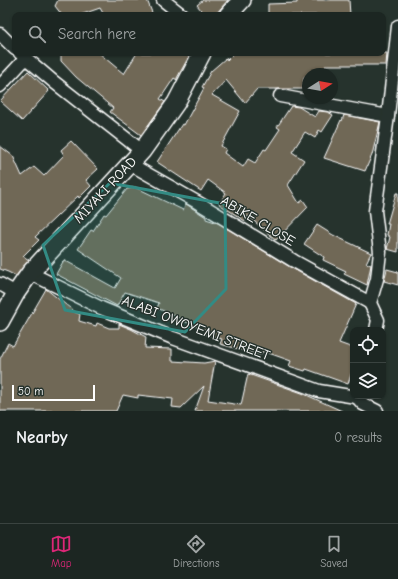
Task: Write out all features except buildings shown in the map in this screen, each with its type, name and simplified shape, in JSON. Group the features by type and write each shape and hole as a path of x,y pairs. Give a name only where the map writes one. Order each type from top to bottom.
{"street":[{"path":"163,0 178,12"},
{"path":"230,12 239,1 242,0"},
{"path":"377,327 378,320 370,303 377,279 380,252 375,211 398,26"},
{"path":"0,34 12,45"},
{"path":"0,86 23,56 142,151"},
{"name":"MIYAKI ROAD","path":"0,322 16,293 30,273 142,151 176,103 200,56"},
{"path":"280,96 388,116"},
{"name":"ABIKE CLOSE","path":"130,164 197,202 294,261 370,303"},
{"name":"ALABI OWOYEMI STREET","path":"30,273 101,308 173,338 319,390 350,396"},
{"path":"0,284 16,293"},
{"path":"358,399 363,404 377,411"}],"highlighted area":[{"path":"110,183 225,204 226,289 185,332 65,310 43,245"}]}
